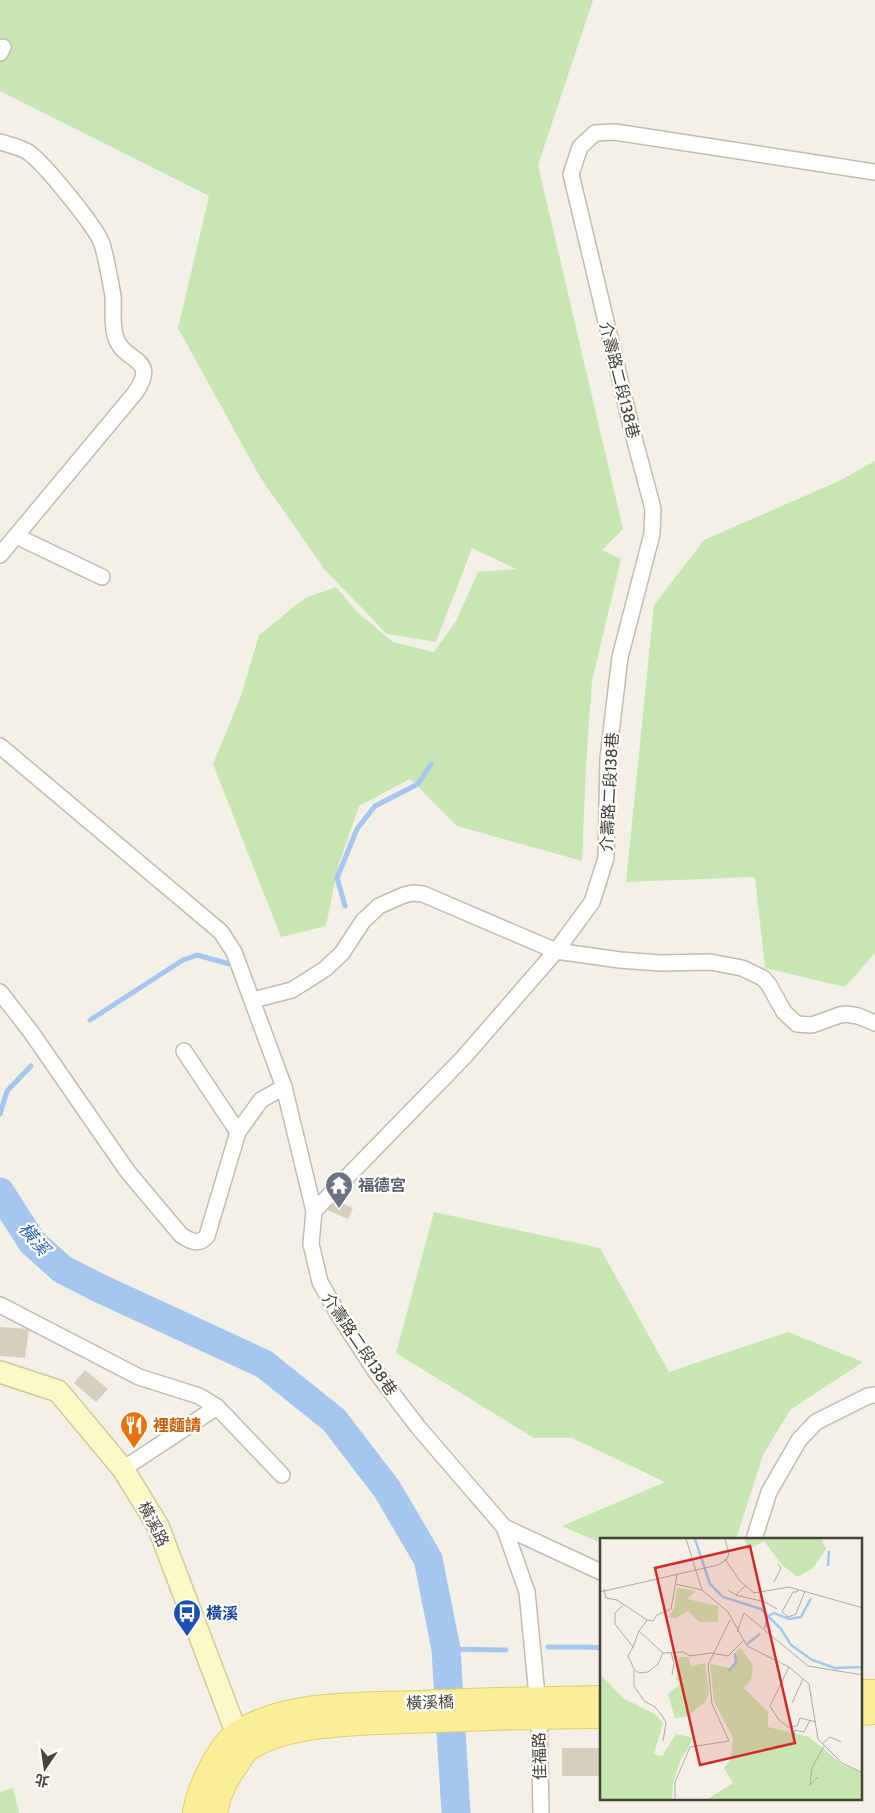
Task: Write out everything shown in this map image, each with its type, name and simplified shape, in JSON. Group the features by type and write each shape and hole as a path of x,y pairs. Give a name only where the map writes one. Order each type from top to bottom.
{"main road":[{"name":"橫溪路","path":"0,1372 58,1390 123,1469 158,1526 240,1743"},
{"path":"862,1692 875,1692"},
{"path":"527,1708 600,1698"},
{"name":"橫溪橋","path":"240,1743 272,1738 345,1715 527,1708"},
{"path":"527,1708 600,1716"},
{"path":"862,1713 875,1712"},
{"path":"195,1813 201,1790 219,1755 240,1743"},
{"path":"215,1813 218,1796 240,1743"}],"street":[{"name":"介壽路二段138巷","path":"527,1708 527,1592 504,1528 418,1427 376,1372 338,1314 320,1282 311,1244 314,1211 464,1057 556,951 592,902 606,858 608,758 620,657 652,534 653,509 630,426 570,174 580,147 595,133 615,132 875,172"},
{"path":"0,142 17,146 36,158 94,228 102,242 110,284 115,337 118,343 143,368 144,374 142,383 135,393 0,555"},
{"path":"16,536 102,576"},
{"path":"0,746 221,932 234,952 284,1087 314,1211"},
{"path":"253,1000 292,990 325,969 342,953 370,913 379,906 413,893 423,894 556,951 620,960 710,962 742,968 763,978 784,1012 797,1024 812,1025 846,1014 858,1016 875,1024"},
{"path":"0,992 31,1032 128,1172 189,1241 203,1241 207,1236 238,1132 261,1100 284,1087"},
{"path":"184,1051 238,1132"},
{"path":"0,1306 139,1376 200,1396 217,1407 282,1475"},
{"path":"754,1538 769,1492 799,1440 816,1422 868,1396 875,1395"},
{"path":"123,1469 217,1407"},
{"path":"504,1528 600,1572"},
{"name":"佳福路","path":"527,1708 541,1813"}],"green space":[{"path":"0,0 593,0 538,165 623,529 602,550 621,559 592,681 582,861 457,826 410,779 359,806 338,866 326,926 281,937 213,764 241,696 259,635 305,598 336,587 357,612 393,642 434,652 456,621 478,572 516,569 472,548 436,642 387,634 325,570 260,477 178,328 209,196 0,91"},
{"path":"875,461 875,953 845,987 765,968 755,877 626,882 654,605 704,540 839,481"},
{"path":"434,1212 600,1248 669,1372 788,1332 863,1362 790,1410 763,1455 736,1538 600,1538 600,1543 562,1526 665,1482 572,1438 534,1438 396,1353"},
{"path":"13,1788 19,1813 0,1813 0,1792"}],"building":[{"name":"福德宮","path":"330,1198 353,1208 348,1219 325,1209"},
{"path":"0,1327 29,1329 25,1358 0,1356"},
{"path":"85,1370 108,1389 96,1402 74,1383"},
{"path":"562,1748 600,1748 600,1776 562,1776"}],"waterway":[{"path":"345,906 337,878 357,829 375,806 418,784 431,764"},
{"path":"90,1020 183,960 197,955 233,965"},
{"path":"0,1114 7,1091 31,1066"},
{"name":"橫溪","path":"0,1192 32,1242 62,1269 264,1364 334,1420 387,1489 428,1559 446,1649 456,1813"},
{"path":"548,1647 600,1648"},
{"path":"446,1649 506,1650"}],"place":[{"name":"福德宮","path":"339,1209"},
{"name":"裡麵請","path":"134,1449"},
{"name":"橫溪","path":"187,1637"}]}
